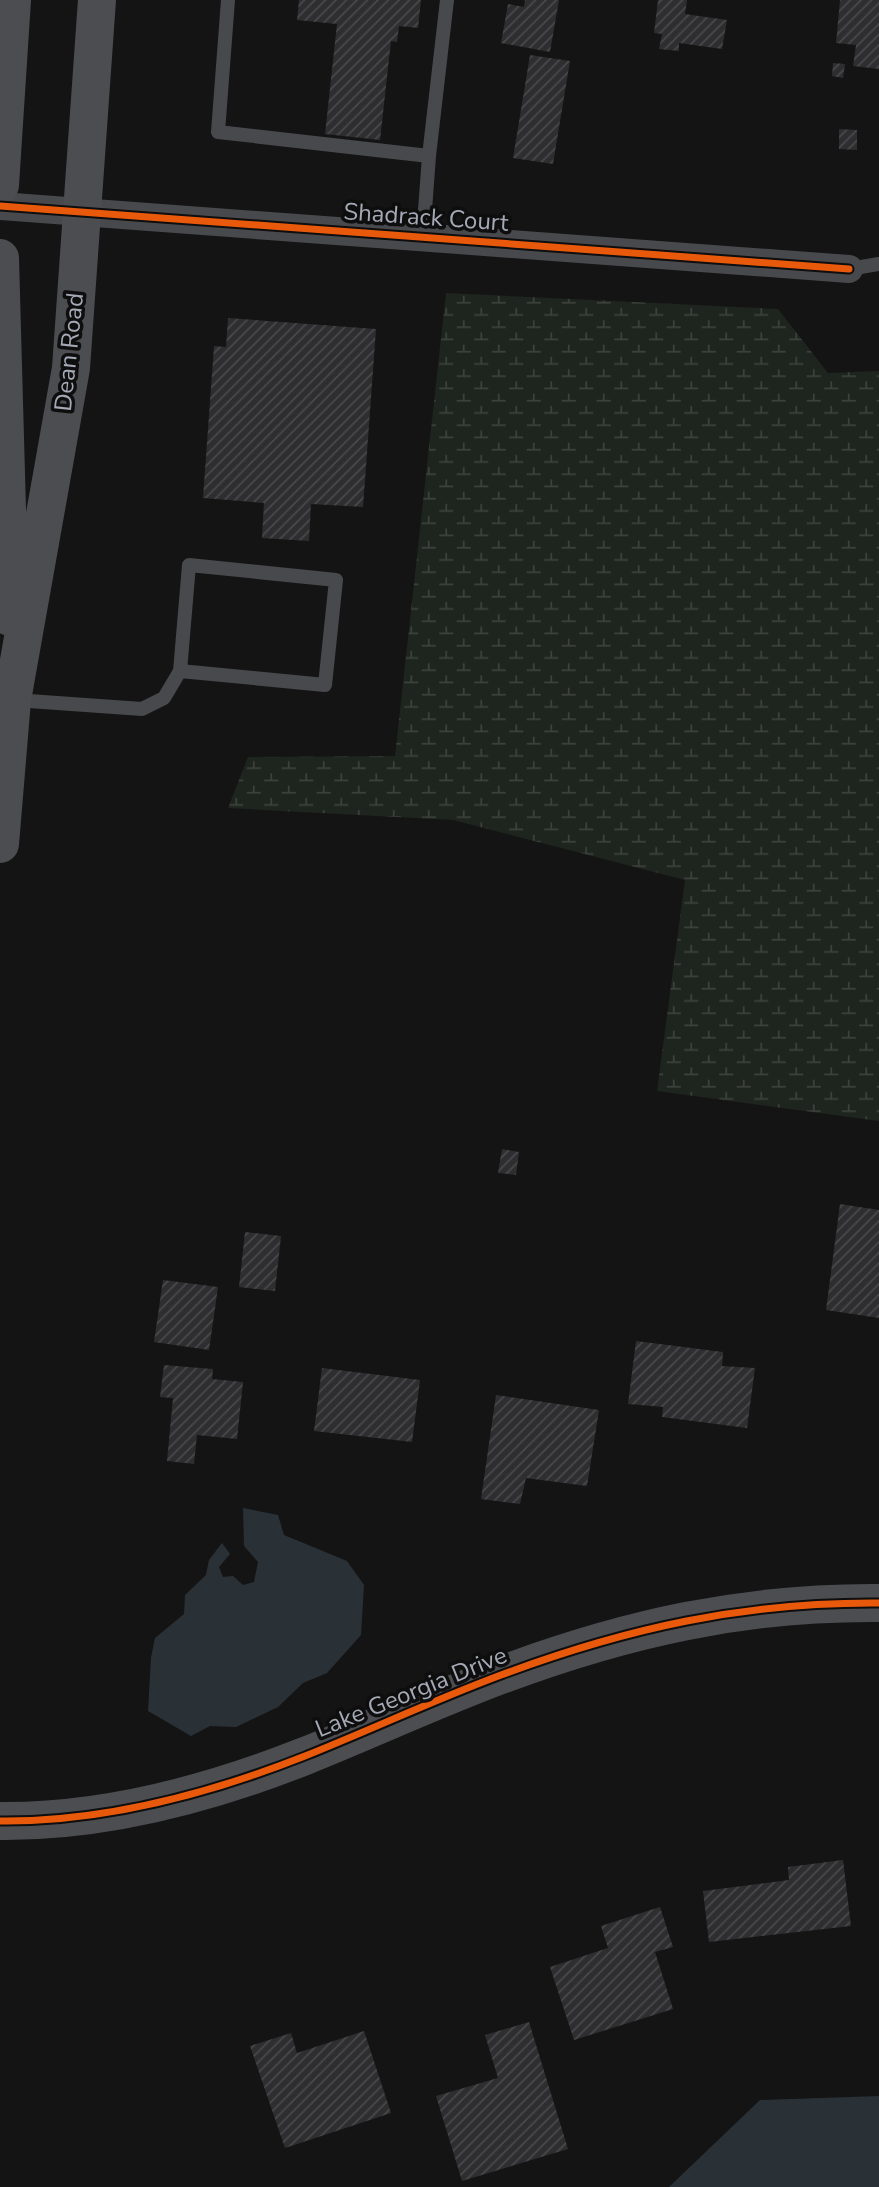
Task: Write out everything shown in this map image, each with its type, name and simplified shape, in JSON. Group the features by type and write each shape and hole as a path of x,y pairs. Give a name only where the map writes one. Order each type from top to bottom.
{"main road":[{"path":"0,185 12,0"},
{"name":"Dean Road","path":"6,699 71,368 97,0"},
{"name":"Dean Road","path":"0,258 6,699 0,845"},
{"name":"Lake Georgia Drive","path":"0,1821 84,1816 191,1793 304,1757 501,1675 597,1643 643,1631 728,1612 768,1607 879,1603"}],"street":[{"name":"Shadrack Court","path":"0,206 849,269"}],"lane":[{"path":"228,0 218,132 429,156"},
{"path":"423,237 429,156 447,0"},
{"path":"849,269 879,264"},
{"path":"6,699 142,709 164,698 180,671 189,565 337,580 326,685 180,671"}],"green space":[{"path":"446,293 778,309 828,373 879,371 879,1121 657,1091 685,880 453,820 228,808 248,757 395,756"}],"shaded area":[{"path":"243,1508 278,1515 284,1535 347,1561 364,1585 361,1635 327,1673 303,1683 278,1707 236,1727 210,1726 191,1736 148,1711 155,1638 184,1614 185,1595 206,1575 209,1560 222,1543 230,1554 219,1567 223,1577 233,1576 243,1585 254,1582 258,1562 244,1546"},
{"path":"879,2096 879,2187 669,2187 760,2100"}],"building":[{"path":"299,0 421,0 418,28 399,26 397,42 391,41 380,140 325,134 337,24 297,20"},
{"path":"525,0 559,0 550,52 501,43 508,4 524,7"},
{"path":"658,0 687,0 685,14 727,20 722,49 679,43 679,51 659,49 662,34 654,33"},
{"path":"840,0 879,0 879,69 853,66 856,45 836,43"},
{"path":"530,55 570,61 553,164 513,158"},
{"path":"833,63 845,64 843,78 832,76"},
{"path":"839,129 857,130 857,150 839,149"},
{"path":"228,318 376,329 363,507 311,504 309,541 262,538 264,503 203,498 214,346 226,347"},
{"path":"502,1149 519,1152 516,1175 498,1173"},
{"path":"840,1204 879,1210 879,1318 826,1310"},
{"path":"245,1232 281,1236 275,1291 239,1287"},
{"path":"163,1280 218,1287 209,1350 154,1342"},
{"path":"636,1341 723,1352 722,1366 755,1368 747,1428 662,1417 663,1407 628,1404"},
{"path":"164,1365 213,1369 212,1379 243,1382 237,1439 197,1435 194,1464 167,1461 173,1398 160,1397"},
{"path":"322,1368 420,1380 412,1442 314,1431"},
{"path":"496,1395 599,1410 587,1486 526,1478 520,1504 481,1499"},
{"path":"843,1860 851,1926 709,1942 703,1891 789,1880 788,1867"},
{"path":"660,1907 673,1947 655,1952 673,2009 574,2040 550,1967 608,1948 601,1926"},
{"path":"529,2022 568,2149 462,2181 436,2096 498,2078 485,2035"},
{"path":"364,2031 391,2113 285,2148 250,2046 291,2033 297,2053"}],"cycle path":[{"path":"0,206 849,269"},
{"path":"0,1821 78,1817 193,1794 269,1770 501,1675 640,1631 733,1613 781,1607 879,1603"}]}
